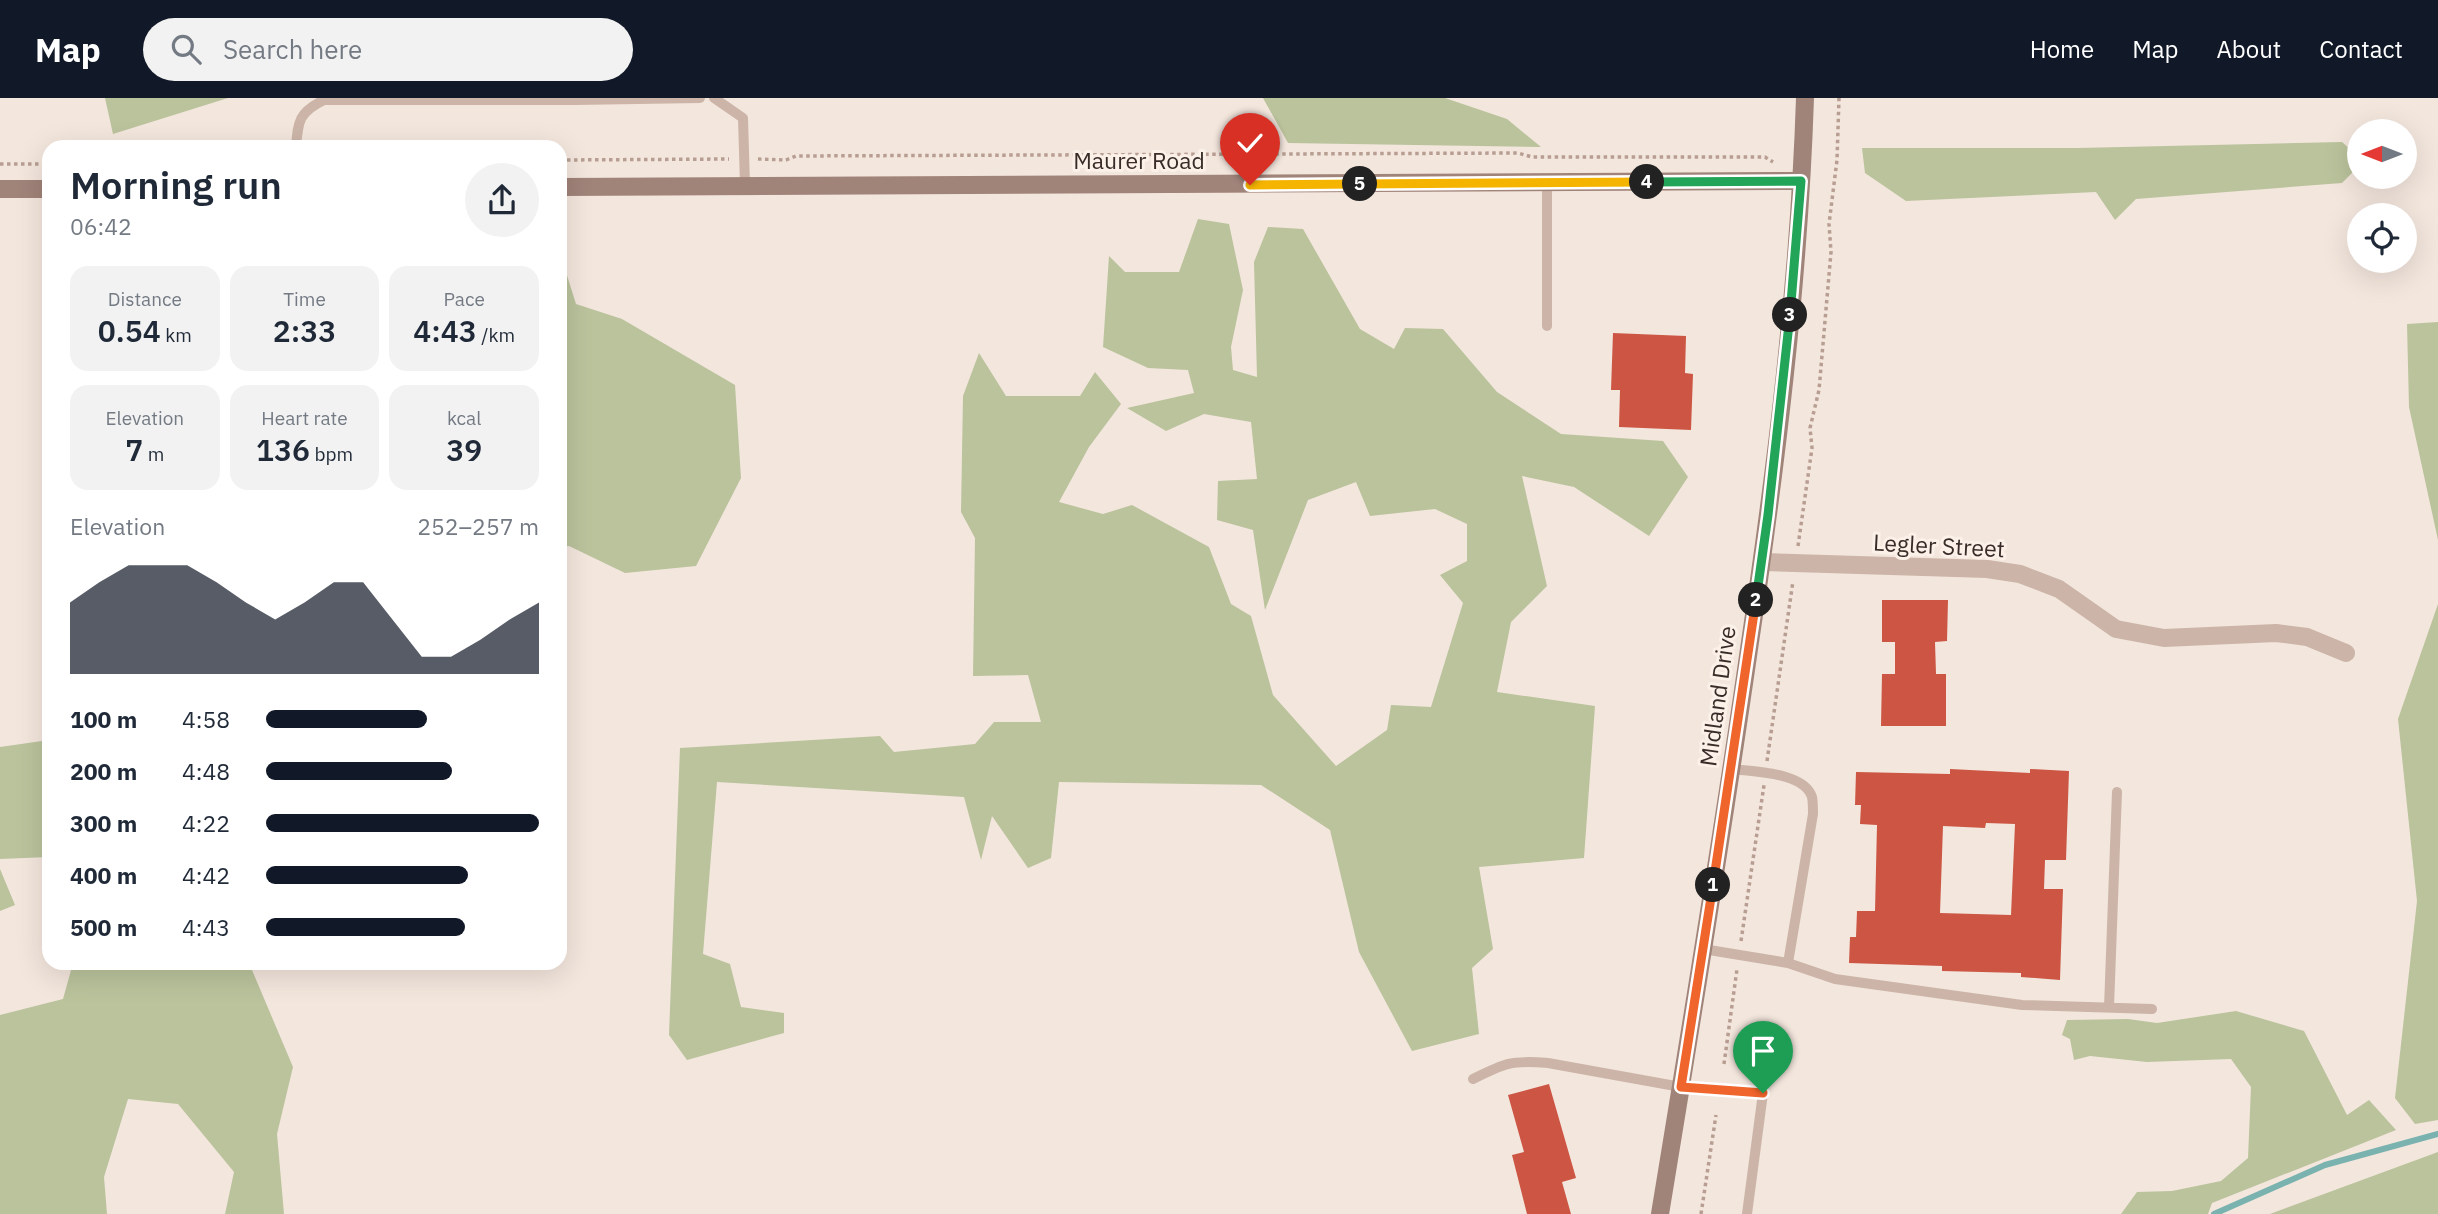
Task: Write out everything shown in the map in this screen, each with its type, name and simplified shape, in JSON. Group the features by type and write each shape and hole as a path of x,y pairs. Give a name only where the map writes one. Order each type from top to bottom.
{"street":[{"name":"Midland Drive","path":"1660,1214 1732,769 1762,562 1789,334 1805,98"},
{"name":"Maurer Road","path":"567,187 1801,181"},
{"path":"0,189 42,189"},
{"name":"Legler Street","path":"1762,562 1987,569 2020,574 2059,589 2116,629 2164,638 2276,634 2306,638 2346,653"}],"lane":[{"path":"297,140 298,122 309,107 324,100 701,98"},
{"path":"714,98 743,118 746,185"},
{"path":"1547,183 1547,326"},
{"path":"1732,769 1782,776 1801,783 1812,796 1813,814 1788,963"},
{"path":"2109,1007 2117,792"},
{"path":"1703,949 1788,963 1835,979 2008,1003 2152,1009"},
{"path":"1473,1079 1504,1063 1548,1063 1681,1087 1763,1093 1747,1214"}],"path":[{"path":"567,160 786,160 796,156 1518,153 1532,157 1765,157 1774,163"},
{"path":"0,164 42,164"},
{"path":"1701,1214 1716,1115"}],"green space":[{"path":"105,98 228,98 113,134"},
{"path":"1263,98 1445,98 1507,119 1541,147 1288,143"},
{"path":"2342,142 2347,146 2347,178 2342,183 2136,199 2115,220 2096,192 1906,201 1865,173 1862,148 2078,148"},
{"path":"1198,219 1229,224 1243,290 1231,347 1233,370 1257,377 1254,262 1268,227 1303,229 1360,329 1394,349 1405,328 1443,329 1497,392 1561,434 1663,441 1688,477 1649,536 1574,487 1522,476 1547,586 1511,622 1497,692 1595,706 1584,858 1479,867 1493,949 1472,968 1479,1034 1412,1051 1359,952 1330,830 1261,785 1059,782 1051,858 1028,868 992,816 981,860 964,797 717,782 703,954 730,964 741,1007 784,1013 784,1033 687,1060 669,1035 680,748 880,736 894,752 975,744 994,722 1041,722 1028,675 973,676 975,538 961,512 963,396 979,353 1006,396 1080,396 1095,372 1121,404 1089,447 1059,502 1103,514 1132,505 1209,547 1231,604 1251,616 1273,695 1336,766 1387,730 1391,705 1431,707 1463,603 1440,575 1467,561 1467,524 1435,509 1370,516 1356,482 1308,500 1265,610 1253,530 1217,520 1218,481 1257,479 1251,422 1204,414 1166,431 1127,408 1194,393 1188,370 1148,368 1103,347 1109,256 1125,272 1179,272"},
{"path":"567,275 576,304 622,319 735,385 741,478 696,566 625,573 569,546"},
{"path":"2438,322 2438,540 2409,407 2407,324"},
{"path":"2438,604 2438,1120 2415,1124 2395,1098 2417,901 2398,719"},
{"path":"42,741 42,857 0,859 0,747"},
{"path":"0,869 15,905 0,911"},
{"path":"71,970 252,970 293,1067 277,1134 284,1214 225,1214 234,1172 178,1104 128,1099 104,1177 107,1214 0,1214 0,1015 63,999"},
{"path":"2236,1011 2304,1031 2347,1115 2369,1100 2396,1130 2212,1203 2208,1214 2121,1214 2137,1192 2172,1191 2221,1181 2248,1158 2251,1087 2231,1059 2147,1062 2090,1056 2074,1060 2070,1039 2062,1035 2067,1020 2128,1019 2157,1023"},
{"path":"2438,1152 2438,1214 2270,1214"}],"building":[{"path":"1613,333 1686,336 1685,373 1693,374 1691,430 1619,427 1620,390 1611,390"},
{"path":"1882,600 1948,600 1947,641 1935,642 1936,674 1946,674 1946,726 1881,726 1882,674 1895,674 1895,642 1882,642"},
{"path":"1950,769 2030,773 2030,769 2069,771 2066,860 2045,860 2044,889 2063,889 2060,980 2021,977 2021,973 1942,971 1942,966 1849,963 1850,937 1856,937 1857,911 1875,911 1877,825 1860,824 1861,805 1855,805 1856,772 1950,774","holes":["1986,823 2015,824 2011,915 1940,913 1943,826 1985,828"]},
{"path":"1549,1084 1576,1178 1562,1182 1571,1214 1527,1214 1512,1155 1524,1152 1508,1095"}],"waterway":[{"path":"2214,1214 2325,1165 2438,1134"}],"route":[{"path":"1250,185 1801,181 1789,334 1768,515 1732,769 1681,1087 1763,1093"}]}
